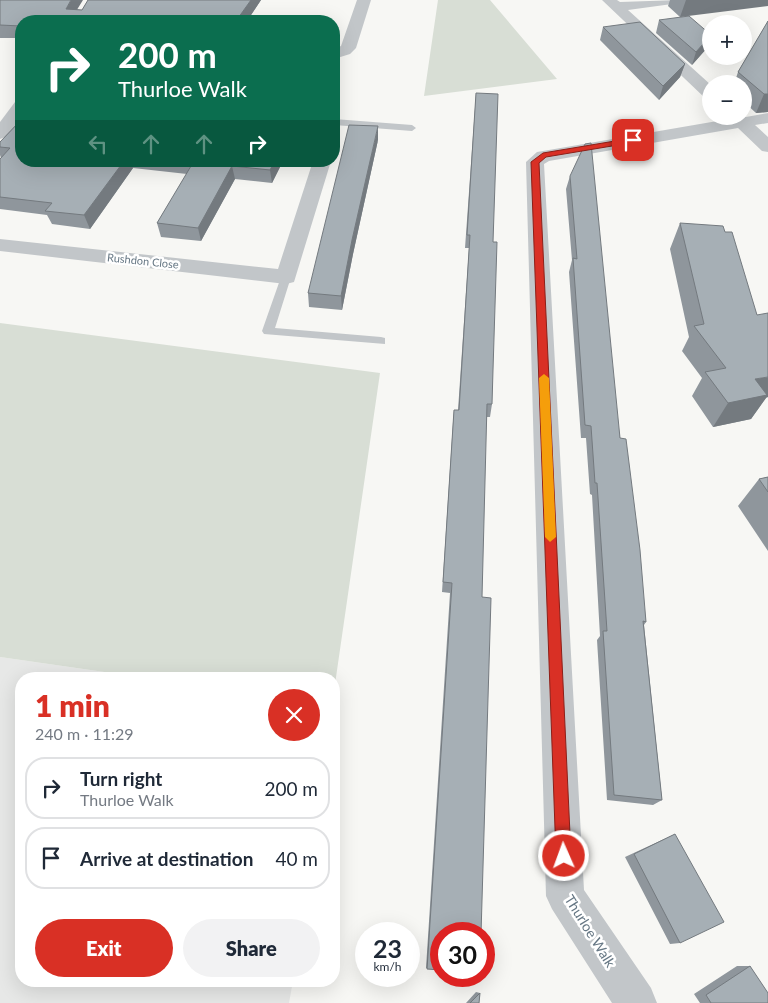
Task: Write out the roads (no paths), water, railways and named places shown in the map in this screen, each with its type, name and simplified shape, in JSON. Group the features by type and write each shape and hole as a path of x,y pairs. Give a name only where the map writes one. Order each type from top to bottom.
{"street":[{"path":"340,52 348,48 364,0"},
{"path":"612,3 672,0"},
{"path":"612,3 702,86"},
{"path":"0,134 15,104"},
{"name":"Thurloe Walk","path":"752,119 768,118"},
{"name":"Thurloe Walk","path":"636,1003 565,896 535,162 543,156 706,125"},
{"path":"744,125 768,147"},
{"path":"286,277 320,167"},
{"name":"Rushdon Close","path":"0,245 286,277"}],"lane":[{"path":"340,122 412,128"},
{"path":"286,277 268,331 381,342"}]}
